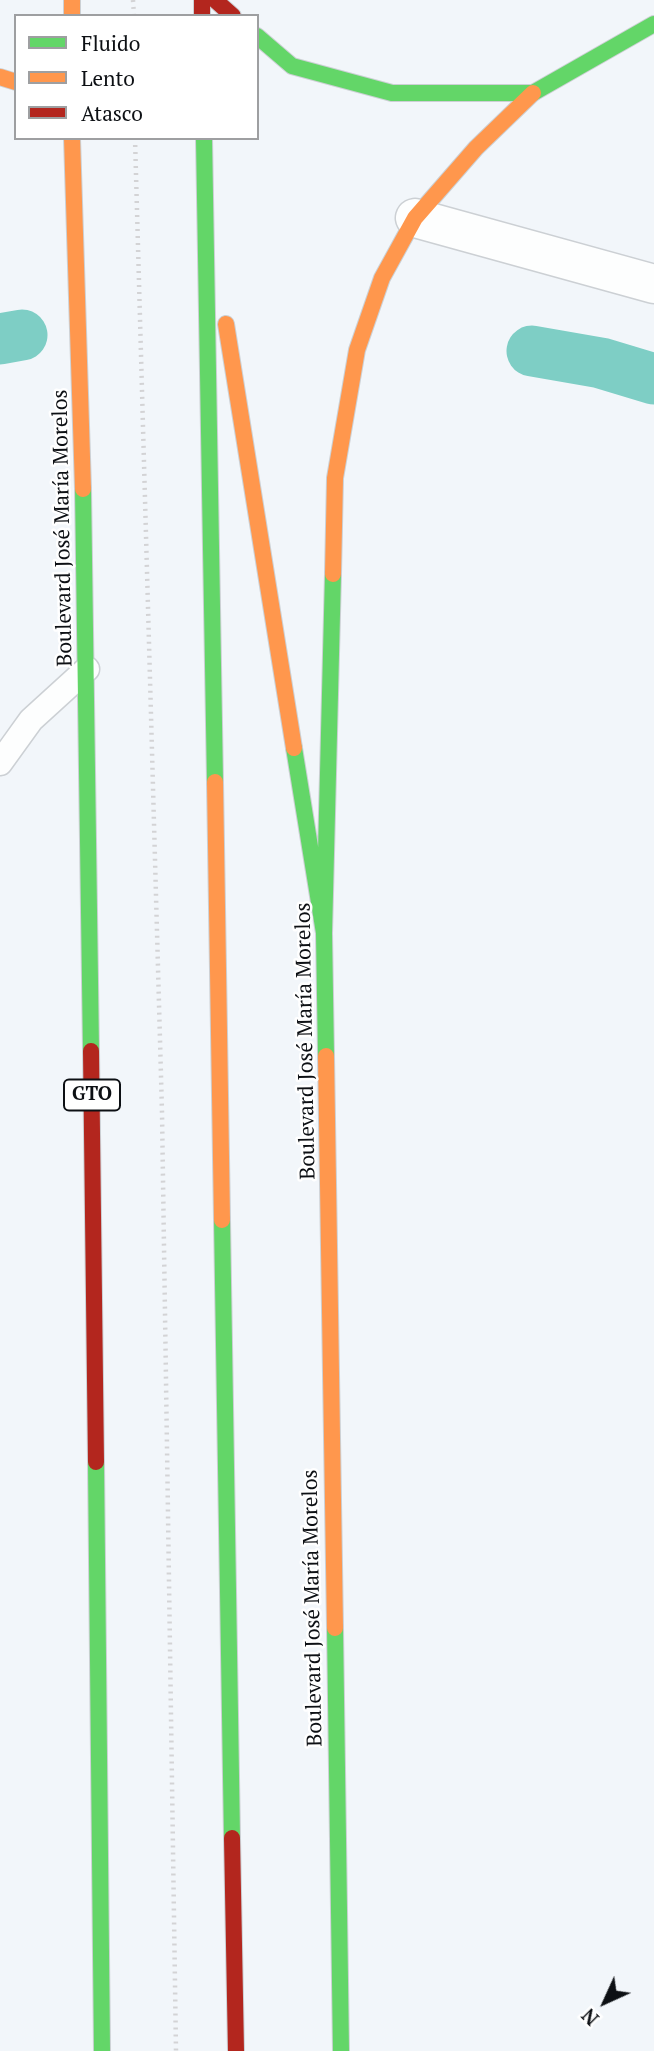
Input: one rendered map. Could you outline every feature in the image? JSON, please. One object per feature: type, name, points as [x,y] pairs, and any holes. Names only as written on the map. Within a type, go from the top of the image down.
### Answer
[{"type":"main road","points":[[215,0],[231,14]]},
{"type":"main road","name":"Boulevard José María Morelos","points":[[341,2051],[324,933],[335,478],[357,349],[382,278],[415,218],[476,148],[533,93],[654,24]]},
{"type":"main road","points":[[259,38],[292,66],[392,93],[533,93]]},
{"type":"main road","name":"Boulevard José María Morelos","points":[[72,140],[88,669],[102,2051]]},
{"type":"main road","points":[[204,140],[236,2051]]},
{"type":"main road","points":[[205,190],[324,933]]},
{"type":"street","points":[[415,218],[654,284]]},
{"type":"lane","points":[[0,763],[31,720],[88,669]]},
{"type":"path","points":[[135,140],[162,1125],[176,2051]]},
{"type":"waterway","points":[[0,339],[22,335]]},
{"type":"waterway","points":[[532,351],[601,363],[654,379]]},
{"type":"traffic: fast","points":[[259,38],[292,66],[392,93],[533,93],[654,24]]},
{"type":"traffic: fast","points":[[204,140],[215,782]]},
{"type":"traffic: fast","points":[[83,489],[91,1051]]},
{"type":"traffic: fast","points":[[326,1056],[324,933],[333,574]]},
{"type":"traffic: fast","points":[[294,748],[324,933]]},
{"type":"traffic: fast","points":[[222,1220],[232,1838]]},
{"type":"traffic: fast","points":[[96,1462],[102,2051]]},
{"type":"traffic: fast","points":[[335,1628],[341,2051]]},
{"type":"traffic: slow","points":[[72,0],[72,14]]},
{"type":"traffic: slow","points":[[0,77],[14,81]]},
{"type":"traffic: slow","points":[[333,574],[335,478],[357,350],[382,278],[415,218],[476,148],[533,93]]},
{"type":"traffic: slow","points":[[72,140],[83,489]]},
{"type":"traffic: slow","points":[[226,324],[294,748]]},
{"type":"traffic: slow","points":[[215,782],[222,1220]]},
{"type":"traffic: slow","points":[[326,1056],[335,1628]]},
{"type":"traffic: jam","points":[[202,0],[202,14]]},
{"type":"traffic: jam","points":[[215,0],[231,14]]},
{"type":"traffic: jam","points":[[91,1051],[96,1462]]},
{"type":"traffic: jam","points":[[232,1838],[236,2051]]}]
